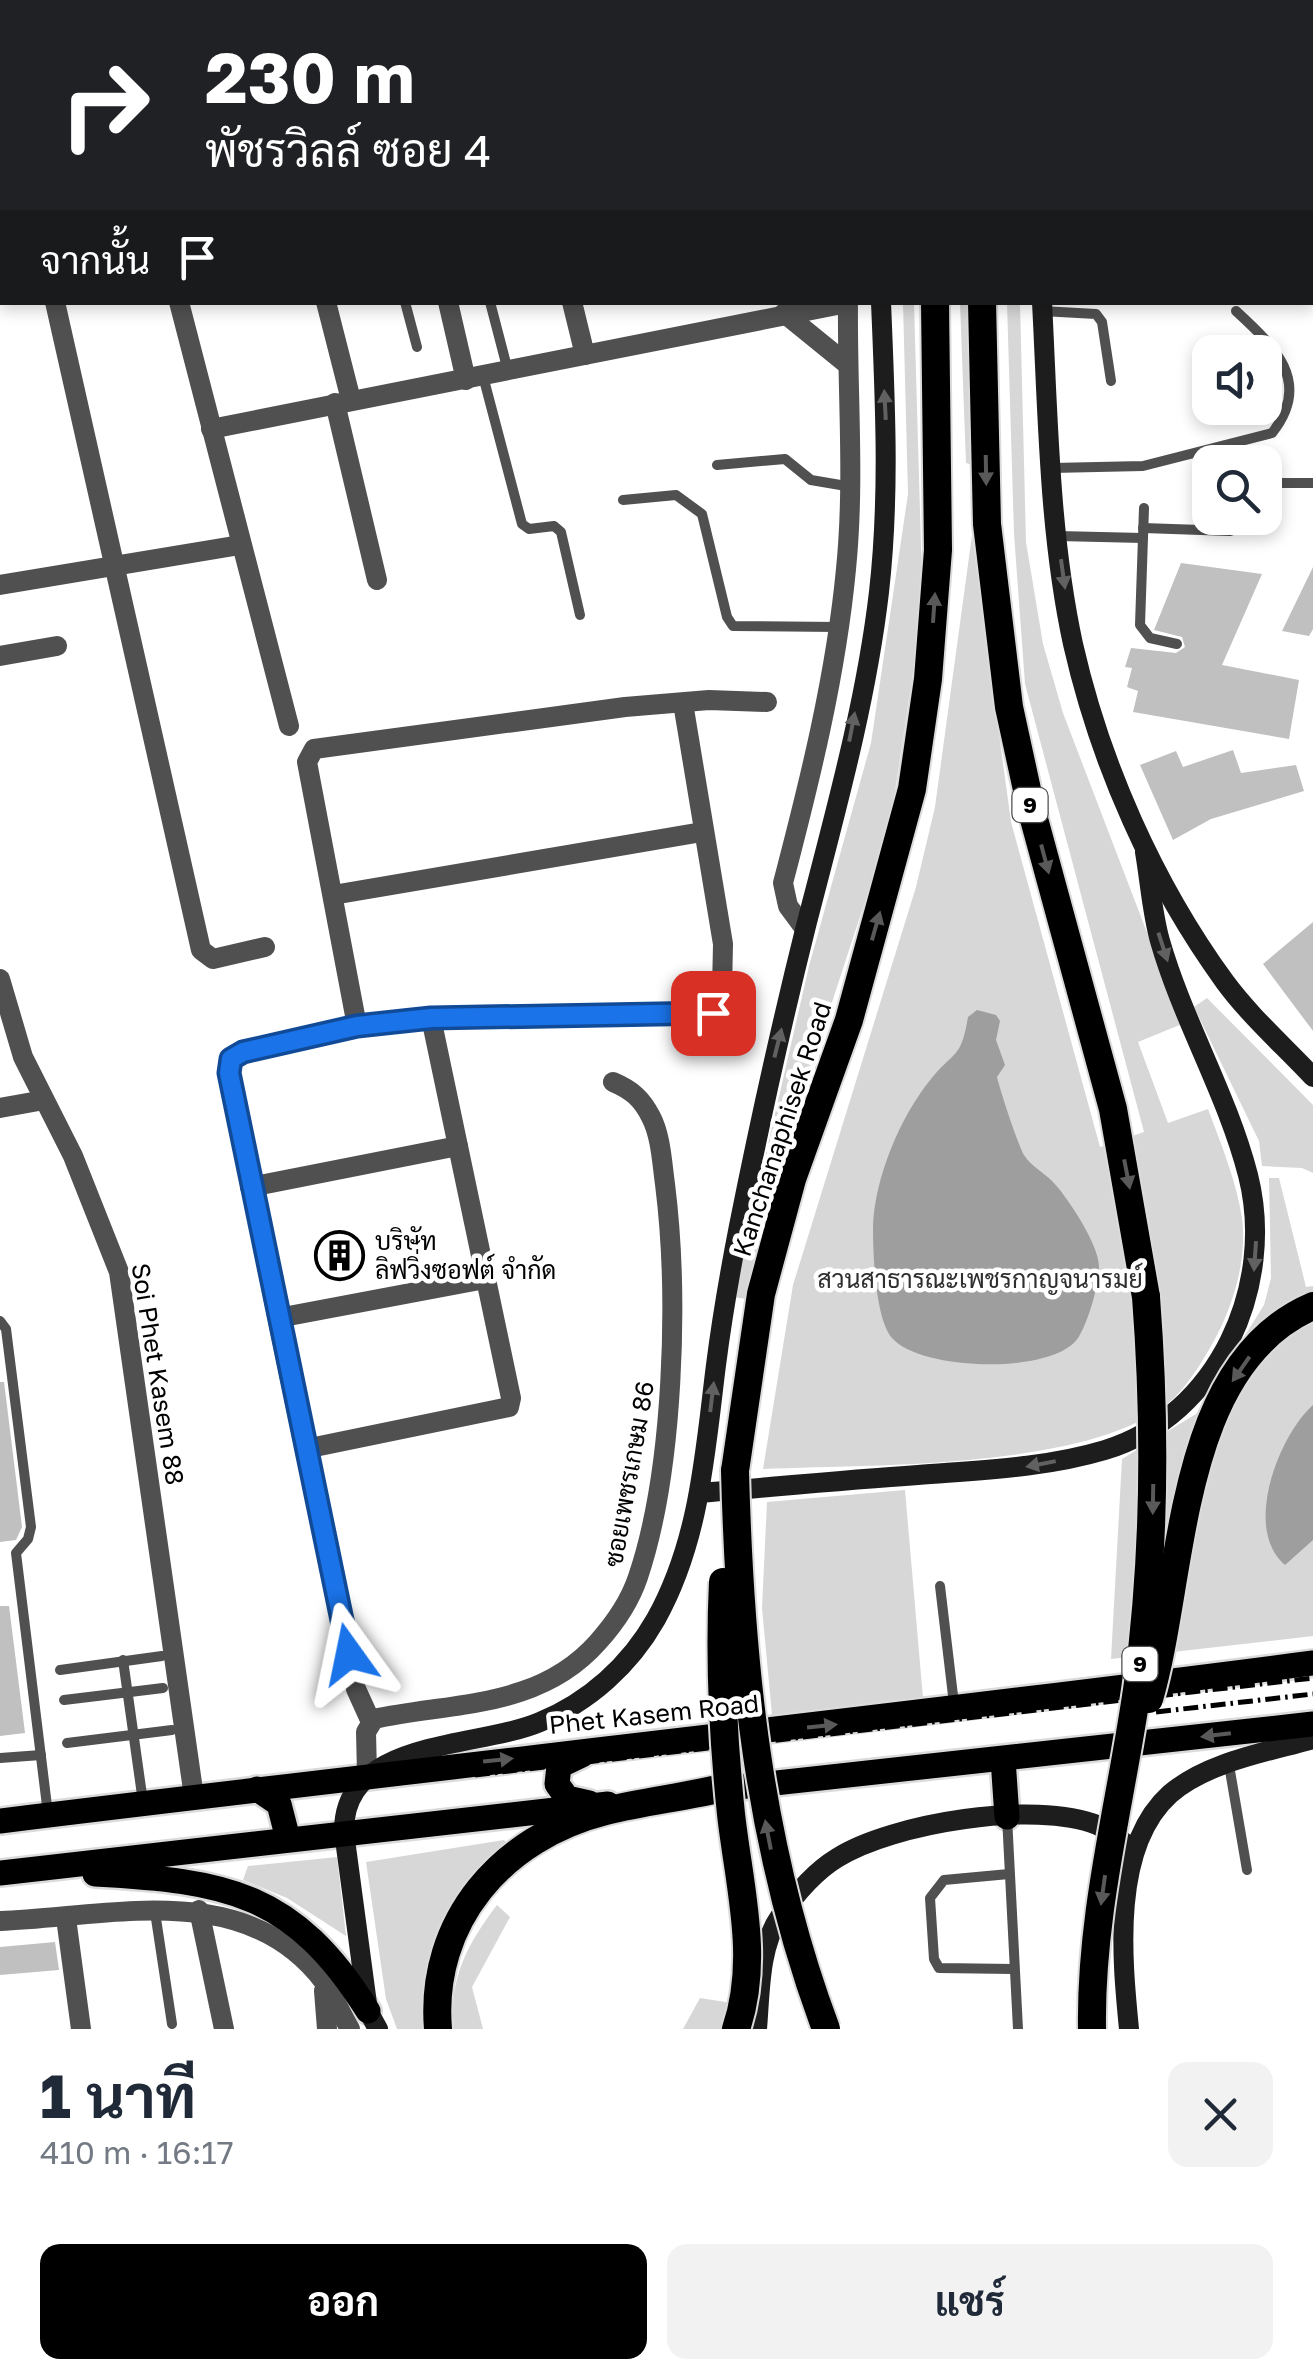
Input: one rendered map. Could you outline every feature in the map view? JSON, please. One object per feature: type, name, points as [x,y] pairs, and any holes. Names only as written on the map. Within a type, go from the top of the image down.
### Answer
[{"type":"highway","name":"Kanchanaphisek Road","points":[[826,2029],[789,1922],[757,1771],[741,1625],[735,1472],[761,1294],[792,1179],[849,1020],[912,790],[928,680],[938,550],[935,305]]},
{"type":"highway","name":"9","points":[[982,305],[987,524],[1009,707],[1031,808],[1113,1110],[1146,1297],[1153,1534],[1138,1682],[1094,1958],[1092,2029]]},
{"type":"highway","points":[[1114,1819],[1163,1652],[1189,1496],[1210,1423],[1236,1375],[1270,1334],[1313,1306]]},
{"type":"highway","points":[[735,1472],[720,1638],[728,1774],[748,1956],[744,2005],[736,2029]]},
{"type":"highway","points":[[438,2029],[435,1996],[452,1930],[468,1898],[504,1865],[551,1834],[604,1811],[713,1790]]},
{"type":"main road","points":[[365,2023],[344,1832],[347,1807],[367,1774],[412,1755],[539,1723],[599,1688],[640,1644],[681,1567],[699,1493],[728,1284],[805,929],[838,800],[878,598],[888,463],[880,305]]},
{"type":"main road","points":[[1042,307],[1058,536],[1073,641],[1090,710],[1145,852],[1227,984],[1313,1077]]},
{"type":"main road","points":[[699,1493],[1029,1466],[1108,1449],[1146,1430],[1190,1397],[1210,1374],[1240,1322],[1255,1268],[1257,1225],[1233,1129],[1160,940],[1145,852]]},
{"type":"main road","name":"Phet Kasem Road","points":[[0,1821],[1313,1663]]},
{"type":"main road","points":[[2,1873],[1313,1724]]},
{"type":"main road","points":[[1128,2029],[1126,1948],[1134,1852],[1151,1816],[1172,1793],[1229,1765],[1313,1739]]},
{"type":"main road","points":[[591,1752],[565,1760],[559,1766],[557,1784],[567,1798],[599,1805]]},
{"type":"main road","points":[[1003,1759],[1006,1817]]},
{"type":"main road","points":[[257,1789],[280,1804],[288,1839]]},
{"type":"main road","points":[[757,2029],[765,1956],[776,1921],[804,1886],[835,1858],[874,1839],[924,1826],[1006,1817],[1065,1817],[1097,1825],[1134,1852]]},
{"type":"main road","points":[[2,1873],[183,1880],[256,1900],[294,1922],[322,1949],[365,2023]]},
{"type":"street","points":[[56,305],[201,950],[213,960],[264,948]]},
{"type":"street","points":[[181,305],[289,726]]},
{"type":"street","points":[[327,305],[376,580]]},
{"type":"street","points":[[449,305],[475,378]]},
{"type":"street","points":[[573,305],[585,355]]},
{"type":"street","points":[[805,929],[788,906],[783,883],[806,795],[839,627],[852,486],[848,305]]},
{"type":"street","points":[[211,428],[475,378],[808,306]]},
{"type":"street","points":[[784,313],[848,365]]},
{"type":"street","points":[[0,585],[240,545]]},
{"type":"street","points":[[0,656],[58,646]]},
{"type":"street","points":[[367,1774],[366,1732],[372,1722],[356,1689],[250,1186],[229,1073],[231,1059],[243,1052],[357,1026],[431,1018],[713,1013],[722,990],[723,944],[684,702]]},
{"type":"street","points":[[357,1026],[307,762],[314,749],[684,702],[767,702]]},
{"type":"street","points":[[806,795],[838,800]]},
{"type":"street","points":[[333,896],[702,832]]},
{"type":"street","name":"Soi Phet Kasem 88","points":[[0,979],[19,1046],[74,1156],[119,1272],[194,1797]]},
{"type":"street","points":[[305,1449],[509,1407],[511,1398],[431,1018]]},
{"type":"street","name":"ซอยเพชรเกษม 86","points":[[372,1722],[496,1700],[537,1687],[572,1668],[598,1642],[620,1614],[637,1579],[655,1498],[671,1373],[672,1252],[653,1120],[633,1091],[614,1082]]},
{"type":"street","points":[[0,1108],[44,1100]]},
{"type":"street","points":[[250,1186],[458,1146]]},
{"type":"street","points":[[278,1318],[485,1279]]},
{"type":"street","points":[[0,1921],[154,1910],[199,1910],[234,1918],[264,1934],[323,1980],[365,2023]]},
{"type":"street","points":[[199,1910],[224,2029]]},
{"type":"street","points":[[66,1918],[81,2029]]},
{"type":"street","points":[[323,1980],[327,2029]]},
{"type":"lane","points":[[406,305],[417,347]]},
{"type":"lane","points":[[491,305],[508,371]]},
{"type":"lane","points":[[1042,307],[1096,314],[1102,322],[1111,380]]},
{"type":"lane","points":[[1052,468],[1143,466],[1272,433],[1290,404],[1288,381],[1278,351],[1236,311]]},
{"type":"lane","points":[[475,378],[522,524],[529,528],[554,526],[562,532],[580,615]]},
{"type":"lane","points":[[717,464],[785,460],[811,480],[852,486]]},
{"type":"lane","points":[[1282,484],[1313,483]]},
{"type":"lane","points":[[623,500],[676,495],[689,500],[702,514],[727,617],[734,626],[743,630],[839,627]]},
{"type":"lane","points":[[1144,508],[1140,625],[1150,638],[1177,644]]},
{"type":"lane","points":[[1058,536],[1192,532]]},
{"type":"lane","points":[[0,1321],[6,1329],[30,1527],[28,1539],[16,1553],[48,1815]]},
{"type":"lane","points":[[940,1586],[954,1709]]},
{"type":"lane","points":[[60,1670],[162,1656]]},
{"type":"lane","points":[[123,1660],[144,1803]]},
{"type":"lane","points":[[64,1700],[163,1688]]},
{"type":"lane","points":[[67,1743],[172,1730]]},
{"type":"lane","points":[[0,1758],[41,1754]]},
{"type":"lane","points":[[1229,1765],[1247,1870]]},
{"type":"lane","points":[[1006,1817],[1018,2029]]},
{"type":"lane","points":[[1009,1874],[944,1880],[930,1898],[934,1959],[939,1968],[1013,1969]]},
{"type":"lane","points":[[154,1910],[172,2024]]},
{"type":"green space","points":[[903,305],[914,305],[922,581],[918,639],[890,825],[782,1155],[746,1299],[733,1297],[809,966],[871,743],[908,494]]},
{"type":"green space","points":[[960,305],[967,305],[973,465],[966,463]]},
{"type":"green space","name":"สวนสาธารณะเพชรกาญจนารมย์","points":[[1007,305],[1020,305],[1026,542],[1043,644],[1063,713],[1182,1024],[1138,1042],[1168,1123],[1208,1109],[1232,1176],[1242,1218],[1243,1248],[1234,1293],[1208,1351],[1175,1397],[1140,1421],[1093,1439],[979,1459],[763,1469],[793,1285],[916,887],[935,807],[972,535],[1011,822],[1100,1147],[1144,1132],[1025,684],[1014,534]]},
{"type":"green space","points":[[1207,998],[1313,1105],[1313,1173],[1302,1168],[1262,1166],[1259,1141],[1194,1007]]},
{"type":"green space","points":[[1269,1178],[1279,1178],[1306,1287],[1313,1286],[1313,1636],[1111,1659],[1122,1459],[1196,1414],[1264,1305],[1271,1278]]},
{"type":"green space","points":[[905,1490],[923,1698],[772,1715],[762,1608],[767,1502]]},
{"type":"green space","points":[[504,1840],[511,1846],[469,1893],[429,2029],[397,2029],[386,1999],[366,1862]]},
{"type":"green space","points":[[337,1857],[346,1936],[287,1898],[243,1880],[248,1866]]},
{"type":"green space","points":[[497,1905],[510,1917],[472,1987],[483,2029],[454,2029],[454,1994],[462,1962]]},
{"type":"green space","points":[[700,1998],[751,2006],[751,2029],[683,2029]]},
{"type":"shaded area","points":[[977,1010],[996,1015],[1000,1021],[996,1040],[1005,1065],[997,1077],[1021,1149],[1073,1209],[1094,1246],[1099,1266],[1092,1304],[1078,1338],[1064,1350],[1016,1363],[957,1362],[907,1349],[886,1329],[876,1285],[875,1207],[891,1148],[920,1094],[960,1047],[968,1017]]},
{"type":"shaded area","points":[[1313,1405],[1313,1540],[1285,1565],[1272,1549],[1266,1529],[1270,1483],[1288,1438]]},
{"type":"building","points":[[1181,563],[1262,574],[1222,665],[1299,680],[1289,739],[1133,712],[1138,691],[1127,687],[1132,668],[1125,667],[1131,648],[1176,653],[1185,647],[1182,637],[1154,630]]},
{"type":"building","points":[[1313,567],[1313,629],[1309,636],[1282,631]]},
{"type":"building","points":[[1233,750],[1241,773],[1296,765],[1304,791],[1211,819],[1173,840],[1140,765],[1176,751],[1183,767]]},
{"type":"building","points":[[1313,922],[1313,1031],[1263,964]]},
{"type":"building","name":"บริษัท ลิฟวิ่งซอฟต์ จำกัด","points":[[344,1234],[352,1272],[336,1278],[328,1237]]},
{"type":"building","points":[[0,1382],[4,1382],[22,1527],[16,1540],[0,1542]]},
{"type":"building","points":[[0,1606],[9,1606],[25,1733],[0,1736]]},
{"type":"building","points":[[55,1942],[59,1970],[0,1975],[0,1947]]},
{"type":"railway","points":[[475,1775],[1313,1678]]},
{"type":"railway","points":[[1156,1712],[1313,1694]]},
{"type":"place","name":"บริษัท ลิฟวิ่งซอฟต์ จำกัด","points":[[340,1255]]},
{"type":"route","points":[[349,1654],[250,1186],[229,1073],[231,1059],[243,1052],[357,1026],[431,1018],[713,1013]]}]
